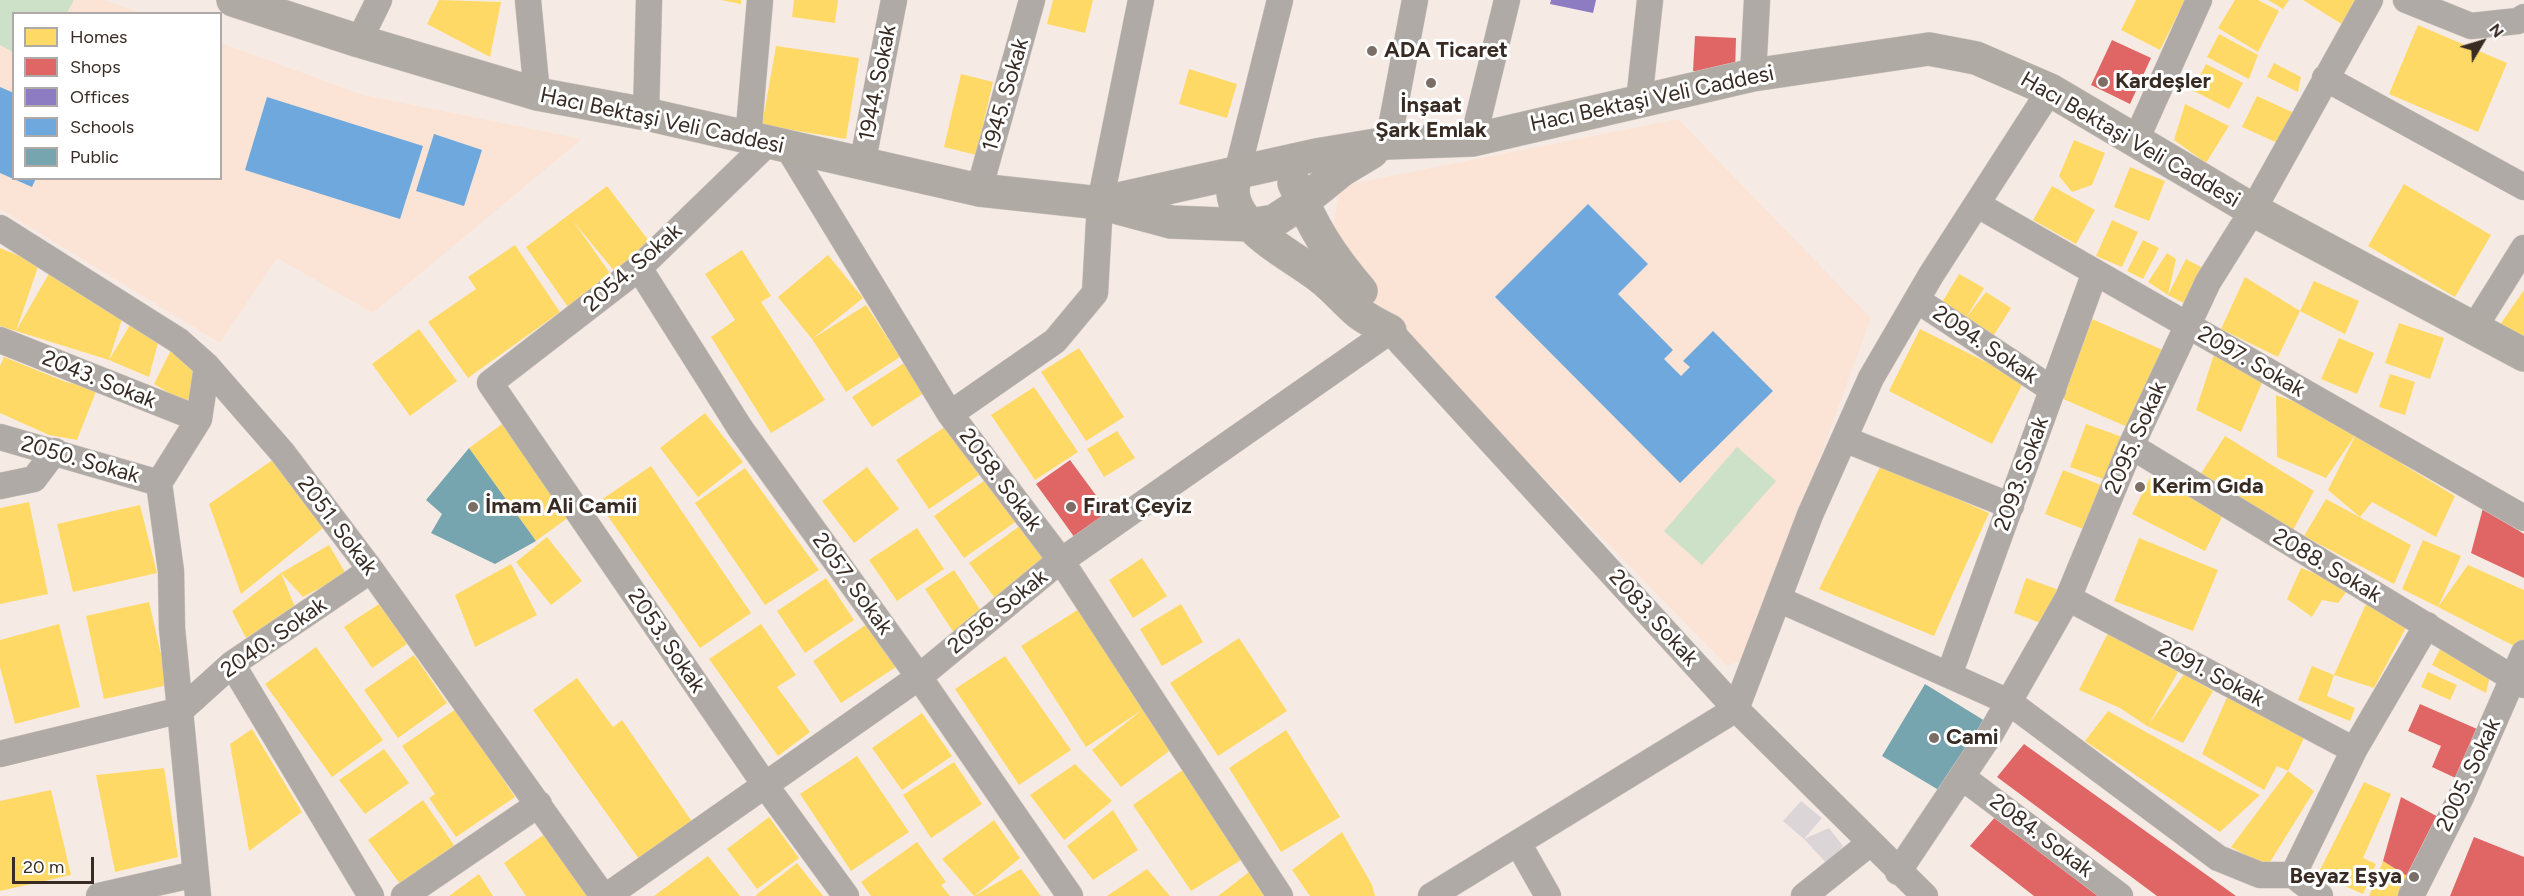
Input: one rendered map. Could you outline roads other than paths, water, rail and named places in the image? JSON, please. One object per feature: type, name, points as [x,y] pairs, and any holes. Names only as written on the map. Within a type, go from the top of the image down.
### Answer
[{"type":"street","name":"Hacı Bektaşi Veli Caddesi","points":[[233,0],[270,6],[359,41],[537,94],[646,114],[768,144],[979,190],[1100,204],[1171,222],[1250,225],[1274,221],[1342,170],[1388,143]]},
{"type":"street","points":[[359,41],[379,0]]},
{"type":"street","points":[[528,0],[537,94]]},
{"type":"street","points":[[646,114],[649,0]]},
{"type":"street","points":[[760,0],[768,144]]},
{"type":"street","name":"1944. Sokak","points":[[862,165],[894,0]]},
{"type":"street","name":"1945. Sokak","points":[[979,190],[1032,0]]},
{"type":"street","points":[[950,414],[1055,341],[1095,292],[1100,204],[1141,0]]},
{"type":"street","points":[[1280,0],[1233,181],[1235,199],[1242,216],[1262,236],[1324,280],[1360,314],[1390,332]]},
{"type":"street","points":[[1388,143],[1415,0]]},
{"type":"street","points":[[1473,140],[1507,0]]},
{"type":"street","points":[[1639,101],[1650,0]]},
{"type":"street","points":[[1753,75],[1757,0]]},
{"type":"street","points":[[2136,140],[2199,0]]},
{"type":"street","name":"2095. Sokak","points":[[1898,872],[2009,702],[2068,598],[2131,446],[2208,282],[2253,210],[2370,0]]},
{"type":"street","points":[[2406,0],[2471,26],[2522,21]]},
{"type":"street","name":"Hacı Bektaşi Veli Caddesi","points":[[1100,204],[1275,164],[1388,143],[1473,140],[1753,75],[1929,49],[1976,58],[2050,90],[2253,210],[2524,355]]},
{"type":"street","points":[[2325,78],[2524,187]]},
{"type":"street","points":[[1431,896],[1736,709],[1810,515],[1871,378],[1917,300],[2050,90]]},
{"type":"street","name":"2054. Sokak","points":[[490,383],[639,268],[768,144]]},
{"type":"street","name":"2058. Sokak","points":[[768,144],[950,414],[1062,562],[1280,896]]},
{"type":"street","points":[[1275,164],[1283,167],[1293,181],[1333,259],[1368,300],[1390,332]]},
{"type":"street","name":"2097. Sokak","points":[[1978,205],[2524,519]]},
{"type":"street","name":"2051. Sokak","points":[[0,228],[178,340],[207,366],[282,452],[371,570],[603,896]]},
{"type":"street","points":[[2474,328],[2524,248]]},
{"type":"street","name":"2057. Sokak","points":[[639,268],[740,428],[919,677],[1071,896]]},
{"type":"street","name":"2093. Sokak","points":[[1949,675],[2095,272]]},
{"type":"street","name":"2094. Sokak","points":[[1917,300],[2053,390]]},
{"type":"street","name":"2056. Sokak","points":[[608,896],[919,677],[1052,568],[1390,332]]},
{"type":"street","name":"2083. Sokak","points":[[1390,332],[1736,709],[1898,872],[1925,896]]},
{"type":"street","name":"2043. Sokak","points":[[0,340],[198,419]]},
{"type":"street","points":[[99,896],[197,885],[172,628],[171,571],[159,483],[198,419],[207,366]]},
{"type":"street","name":"2053. Sokak","points":[[490,383],[765,785],[846,896]]},
{"type":"street","name":"2050. Sokak","points":[[0,437],[55,451],[159,483]]},
{"type":"street","points":[[1844,438],[2011,506]]},
{"type":"street","name":"2088. Sokak","points":[[2131,446],[2519,681]]},
{"type":"street","points":[[0,486],[34,479],[55,451]]},
{"type":"street","name":"2040. Sokak","points":[[181,710],[232,664],[371,570]]},
{"type":"street","points":[[1778,598],[2009,702],[2218,858],[2260,875],[2292,875],[2320,896]]},
{"type":"street","name":"2091. Sokak","points":[[2068,598],[2354,750]]},
{"type":"street","points":[[2292,875],[2354,750],[2427,625]]},
{"type":"street","name":"2005. Sokak","points":[[2412,896],[2519,681],[2524,653]]},
{"type":"street","points":[[232,664],[371,896]]},
{"type":"street","points":[[0,754],[181,710]]},
{"type":"street","name":"2084. Sokak","points":[[1962,777],[2120,896]]},
{"type":"street","points":[[404,896],[538,804]]},
{"type":"street","points":[[1518,843],[1548,896]]},
{"type":"street","points":[[1804,896],[1870,843]]},
{"type":"place","name":"ADA Ticaret","points":[[1372,51]]},
{"type":"place","name":"Kardeşler","points":[[2103,82]]},
{"type":"place","name":"İnşaat Şark Emlak","points":[[1431,83]]},
{"type":"place","name":"Kerim Gıda","points":[[2140,487]]},
{"type":"place","name":"İmam Ali Camii","points":[[473,507]]},
{"type":"place","name":"Fırat Çeyiz","points":[[1071,507]]},
{"type":"place","name":"Cami","points":[[1934,738]]},
{"type":"place","name":"Beyaz Eşya","points":[[2414,877]]}]
